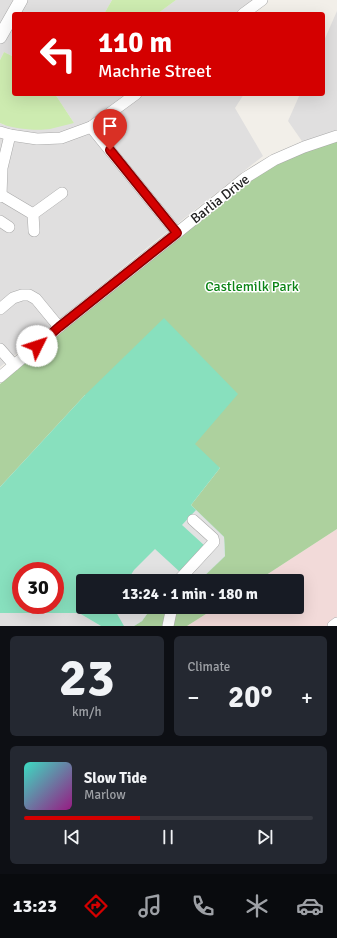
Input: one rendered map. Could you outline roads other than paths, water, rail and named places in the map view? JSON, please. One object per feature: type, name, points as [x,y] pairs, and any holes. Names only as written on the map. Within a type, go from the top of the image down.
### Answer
[{"type":"street","points":[[14,12],[21,0]]},
{"type":"street","points":[[246,12],[262,0]]},
{"type":"street","points":[[0,37],[12,16]]},
{"type":"street","points":[[33,214],[0,196],[5,134],[37,140],[61,138],[91,127],[133,96]]},
{"type":"street","points":[[91,127],[177,233]]},
{"type":"street","name":"Barlia Drive","points":[[0,377],[59,327],[245,178],[274,160],[304,147],[337,136]]},
{"type":"street","points":[[33,214],[62,193]]},
{"type":"street","points":[[33,214],[34,231]]},
{"type":"street","points":[[0,309],[13,298],[22,295],[29,295],[36,299],[59,327]]},
{"type":"street","points":[[0,349],[14,365]]},
{"type":"street","points":[[184,574],[214,542],[213,538],[193,520]]},
{"type":"street","points":[[168,626],[171,614]]},
{"type":"street","points":[[333,626],[337,623]]},
{"type":"park label","name":"Castlemilk Park","points":[[252,286]]}]
